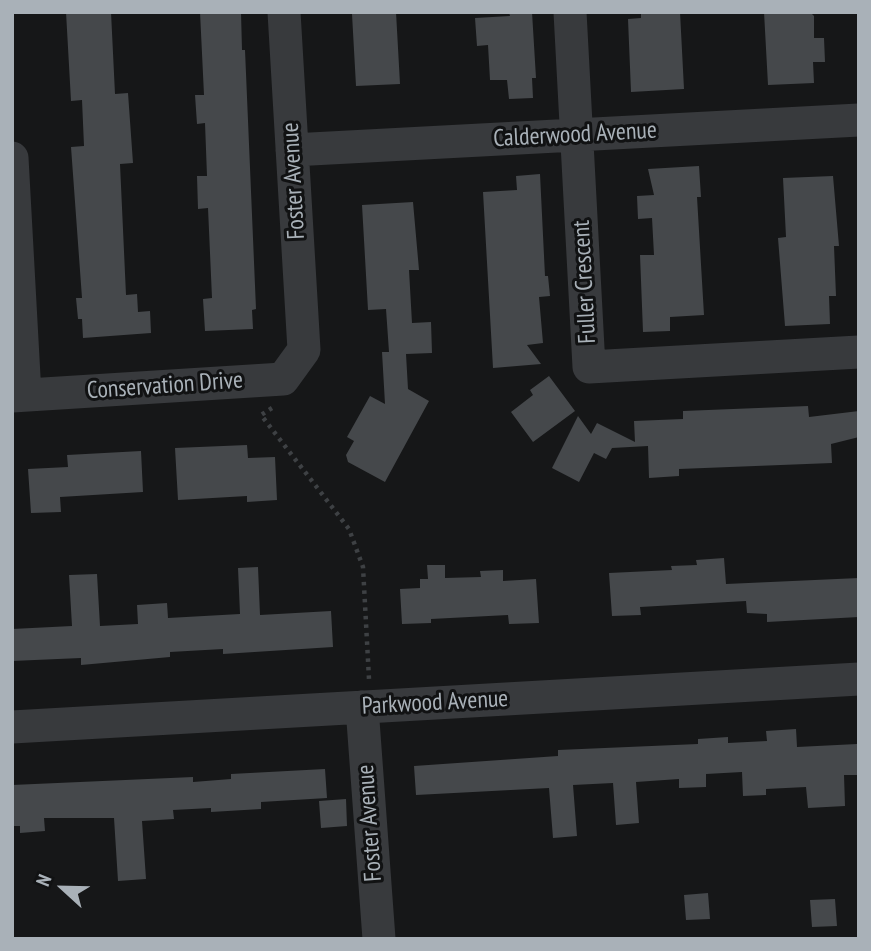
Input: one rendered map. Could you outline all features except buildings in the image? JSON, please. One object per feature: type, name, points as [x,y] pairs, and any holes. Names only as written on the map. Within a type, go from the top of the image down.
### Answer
[{"type":"street","name":"Foster Avenue","points":[[284,12],[304,351]]},
{"type":"street","name":"Fuller Crescent","points":[[570,12],[589,367],[859,352]]},
{"type":"street","name":"Calderwood Avenue","points":[[292,150],[859,120]]},
{"type":"street","points":[[12,158],[18,396]]},
{"type":"street","name":"Conservation Drive","points":[[18,396],[283,379],[304,351]]},
{"type":"street","name":"Parkwood Avenue","points":[[12,727],[365,694],[859,679]]},
{"type":"street","name":"Foster Avenue","points":[[365,694],[379,939]]},
{"type":"path","points":[[261,415],[349,529],[363,567],[365,694]]}]
